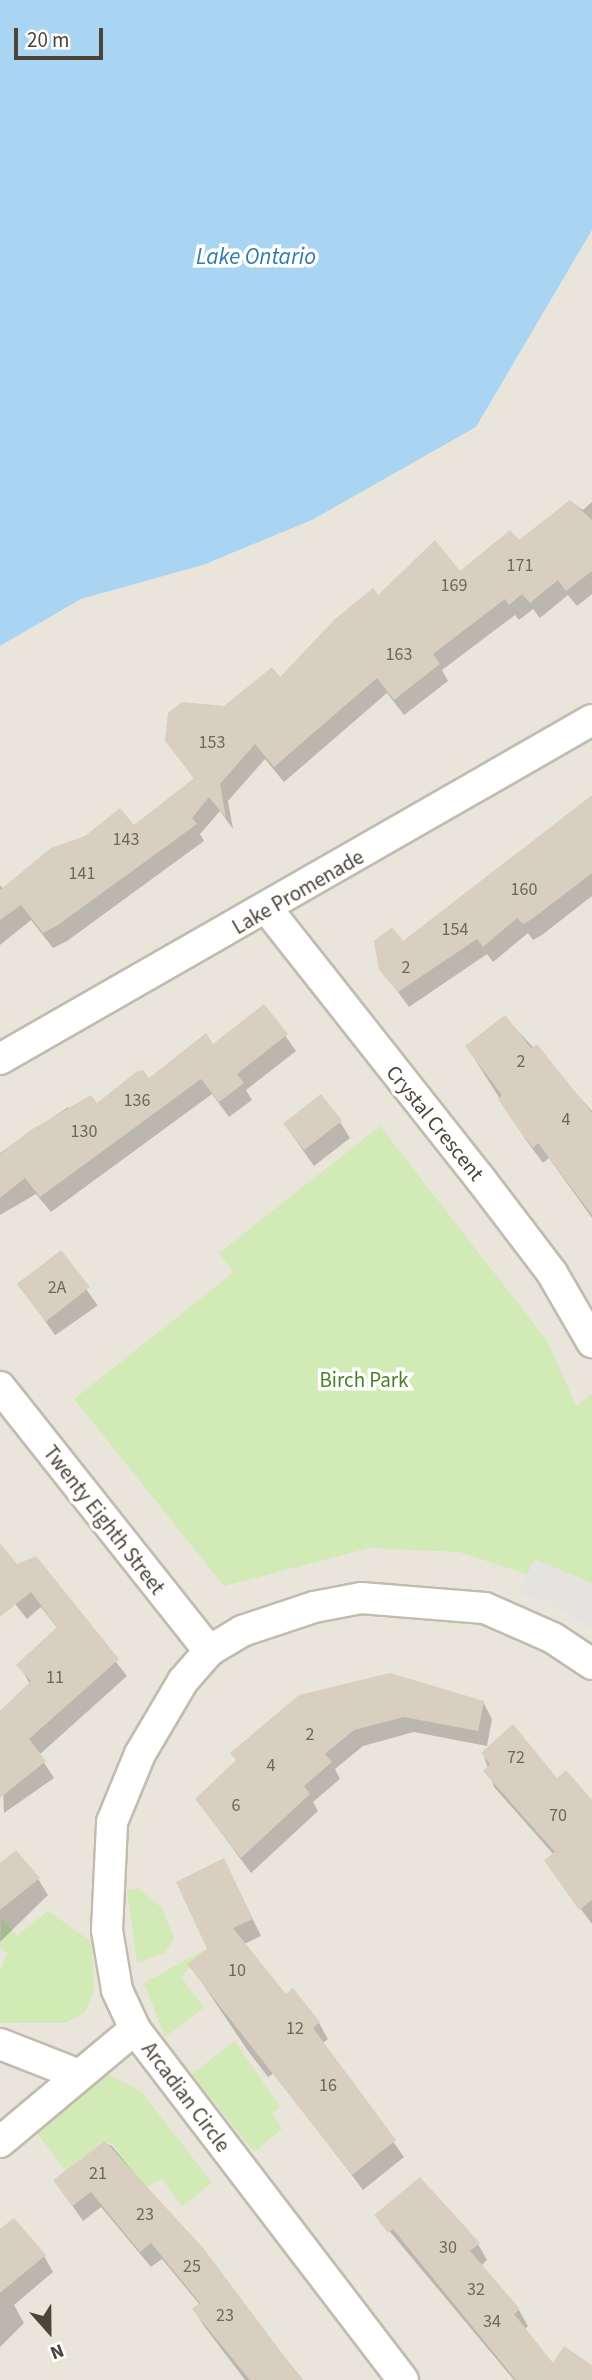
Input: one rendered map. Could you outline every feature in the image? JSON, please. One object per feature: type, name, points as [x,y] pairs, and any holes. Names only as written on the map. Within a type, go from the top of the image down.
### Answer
[{"type":"street","name":"Lake Promenade","points":[[0,1059],[268,910],[592,720]]},
{"type":"street","name":"Crystal Crescent","points":[[268,910],[552,1273],[592,1342]]},
{"type":"street","name":"Twenty Eighth Street","points":[[0,1387],[209,1651]]},
{"type":"street","name":"Arcadian Circle","points":[[403,2380],[135,2029],[117,1990],[107,1930],[112,1822],[141,1754],[183,1681],[209,1651],[242,1631],[314,1607],[361,1598],[422,1600],[502,1612],[592,1664]]},
{"type":"street","points":[[0,2142],[135,2029]]},
{"type":"street","points":[[0,2044],[79,2075]]},
{"type":"shaded area","points":[[592,230],[592,2380],[0,2380],[0,646],[81,599],[203,565],[312,520],[476,427]]},
{"type":"shaded area","points":[[534,1559],[592,1583],[592,1629],[545,1599],[518,1595]]},
{"type":"green space","name":"Birch Park","points":[[380,1126],[548,1342],[576,1406],[592,1394],[592,1608],[551,1582],[459,1552],[369,1548],[224,1586],[74,1399],[234,1272],[219,1253]]},
{"type":"green space","points":[[138,1888],[162,1908],[174,1938],[165,1953],[137,1963],[127,1890]]},
{"type":"green space","points":[[48,1911],[92,1942],[94,1991],[85,2012],[65,2023],[0,2023],[0,1971],[7,1953],[0,1947],[2,1918],[17,1936]]},
{"type":"green space","points":[[206,1949],[181,1977],[204,2008],[165,2037],[144,1983]]},
{"type":"green space","points":[[235,2041],[280,2107],[272,2114],[282,2129],[254,2152],[192,2074]]},
{"type":"green space","points":[[107,2074],[141,2091],[212,2183],[182,2206],[162,2179],[137,2191],[114,2145],[105,2141],[66,2171],[37,2133]]},
{"type":"water","name":"Lake Ontario","points":[[0,0],[592,0],[592,230],[476,427],[312,520],[203,565],[81,599],[0,646]]},
{"type":"building","points":[[570,500],[592,520],[592,571],[566,591],[558,580],[530,603],[522,594],[509,605],[505,599],[433,654],[440,664],[394,700],[377,678],[274,767],[255,744],[220,784],[226,818],[209,797],[192,818],[197,824],[58,925],[43,933],[21,905],[0,920],[0,890],[51,848],[85,836],[120,808],[134,825],[194,778],[165,741],[168,713],[182,702],[224,706],[272,667],[280,677],[335,619],[373,588],[378,595],[435,540],[460,571],[510,530],[519,540]]},
{"type":"building","points":[[592,795],[592,873],[532,919],[523,924],[517,918],[483,947],[477,939],[398,992],[379,970],[374,941],[392,927],[403,941]]},
{"type":"building","points":[[264,1004],[288,1034],[237,1074],[244,1083],[219,1102],[201,1079],[40,1197],[25,1178],[0,1198],[0,1154],[29,1131],[91,1095],[97,1103],[136,1072],[143,1070],[149,1078],[206,1033],[213,1044]]},
{"type":"building","points":[[505,1015],[531,1048],[537,1044],[592,1113],[592,1215],[538,1143],[533,1148],[514,1123],[498,1099],[502,1095],[465,1046]]},
{"type":"building","points":[[321,1094],[342,1121],[304,1150],[283,1124]]},
{"type":"building","points":[[61,1250],[90,1287],[46,1322],[17,1284]]},
{"type":"building","points":[[0,1543],[17,1564],[36,1556],[119,1659],[29,1739],[46,1761],[0,1798],[0,1711],[31,1681],[16,1665],[57,1627],[31,1592],[0,1617]]},
{"type":"building","points":[[390,1673],[484,1701],[478,1731],[404,1717],[354,1730],[325,1754],[332,1762],[304,1786],[310,1794],[241,1858],[195,1799],[236,1760],[230,1753],[299,1695]]},
{"type":"building","points":[[513,1724],[557,1778],[566,1770],[592,1800],[592,1900],[579,1910],[544,1860],[555,1852],[483,1771],[490,1764],[481,1753]]},
{"type":"building","points":[[16,1850],[40,1878],[0,1910],[0,1863]]},
{"type":"building","points":[[224,1858],[253,1919],[233,1928],[286,1994],[293,1988],[320,2022],[313,2028],[396,2140],[352,2175],[187,1964],[207,1949],[176,1882]]},
{"type":"building","points":[[105,2141],[204,2249],[302,2380],[250,2380],[192,2309],[200,2303],[151,2243],[140,2252],[91,2192],[72,2206],[53,2180]]},
{"type":"building","points":[[420,2177],[480,2243],[470,2251],[520,2309],[514,2314],[553,2363],[564,2346],[592,2365],[592,2380],[516,2380],[393,2229],[388,2233],[374,2215]]},
{"type":"building","points":[[14,2218],[46,2255],[0,2293],[0,2229]]}]
